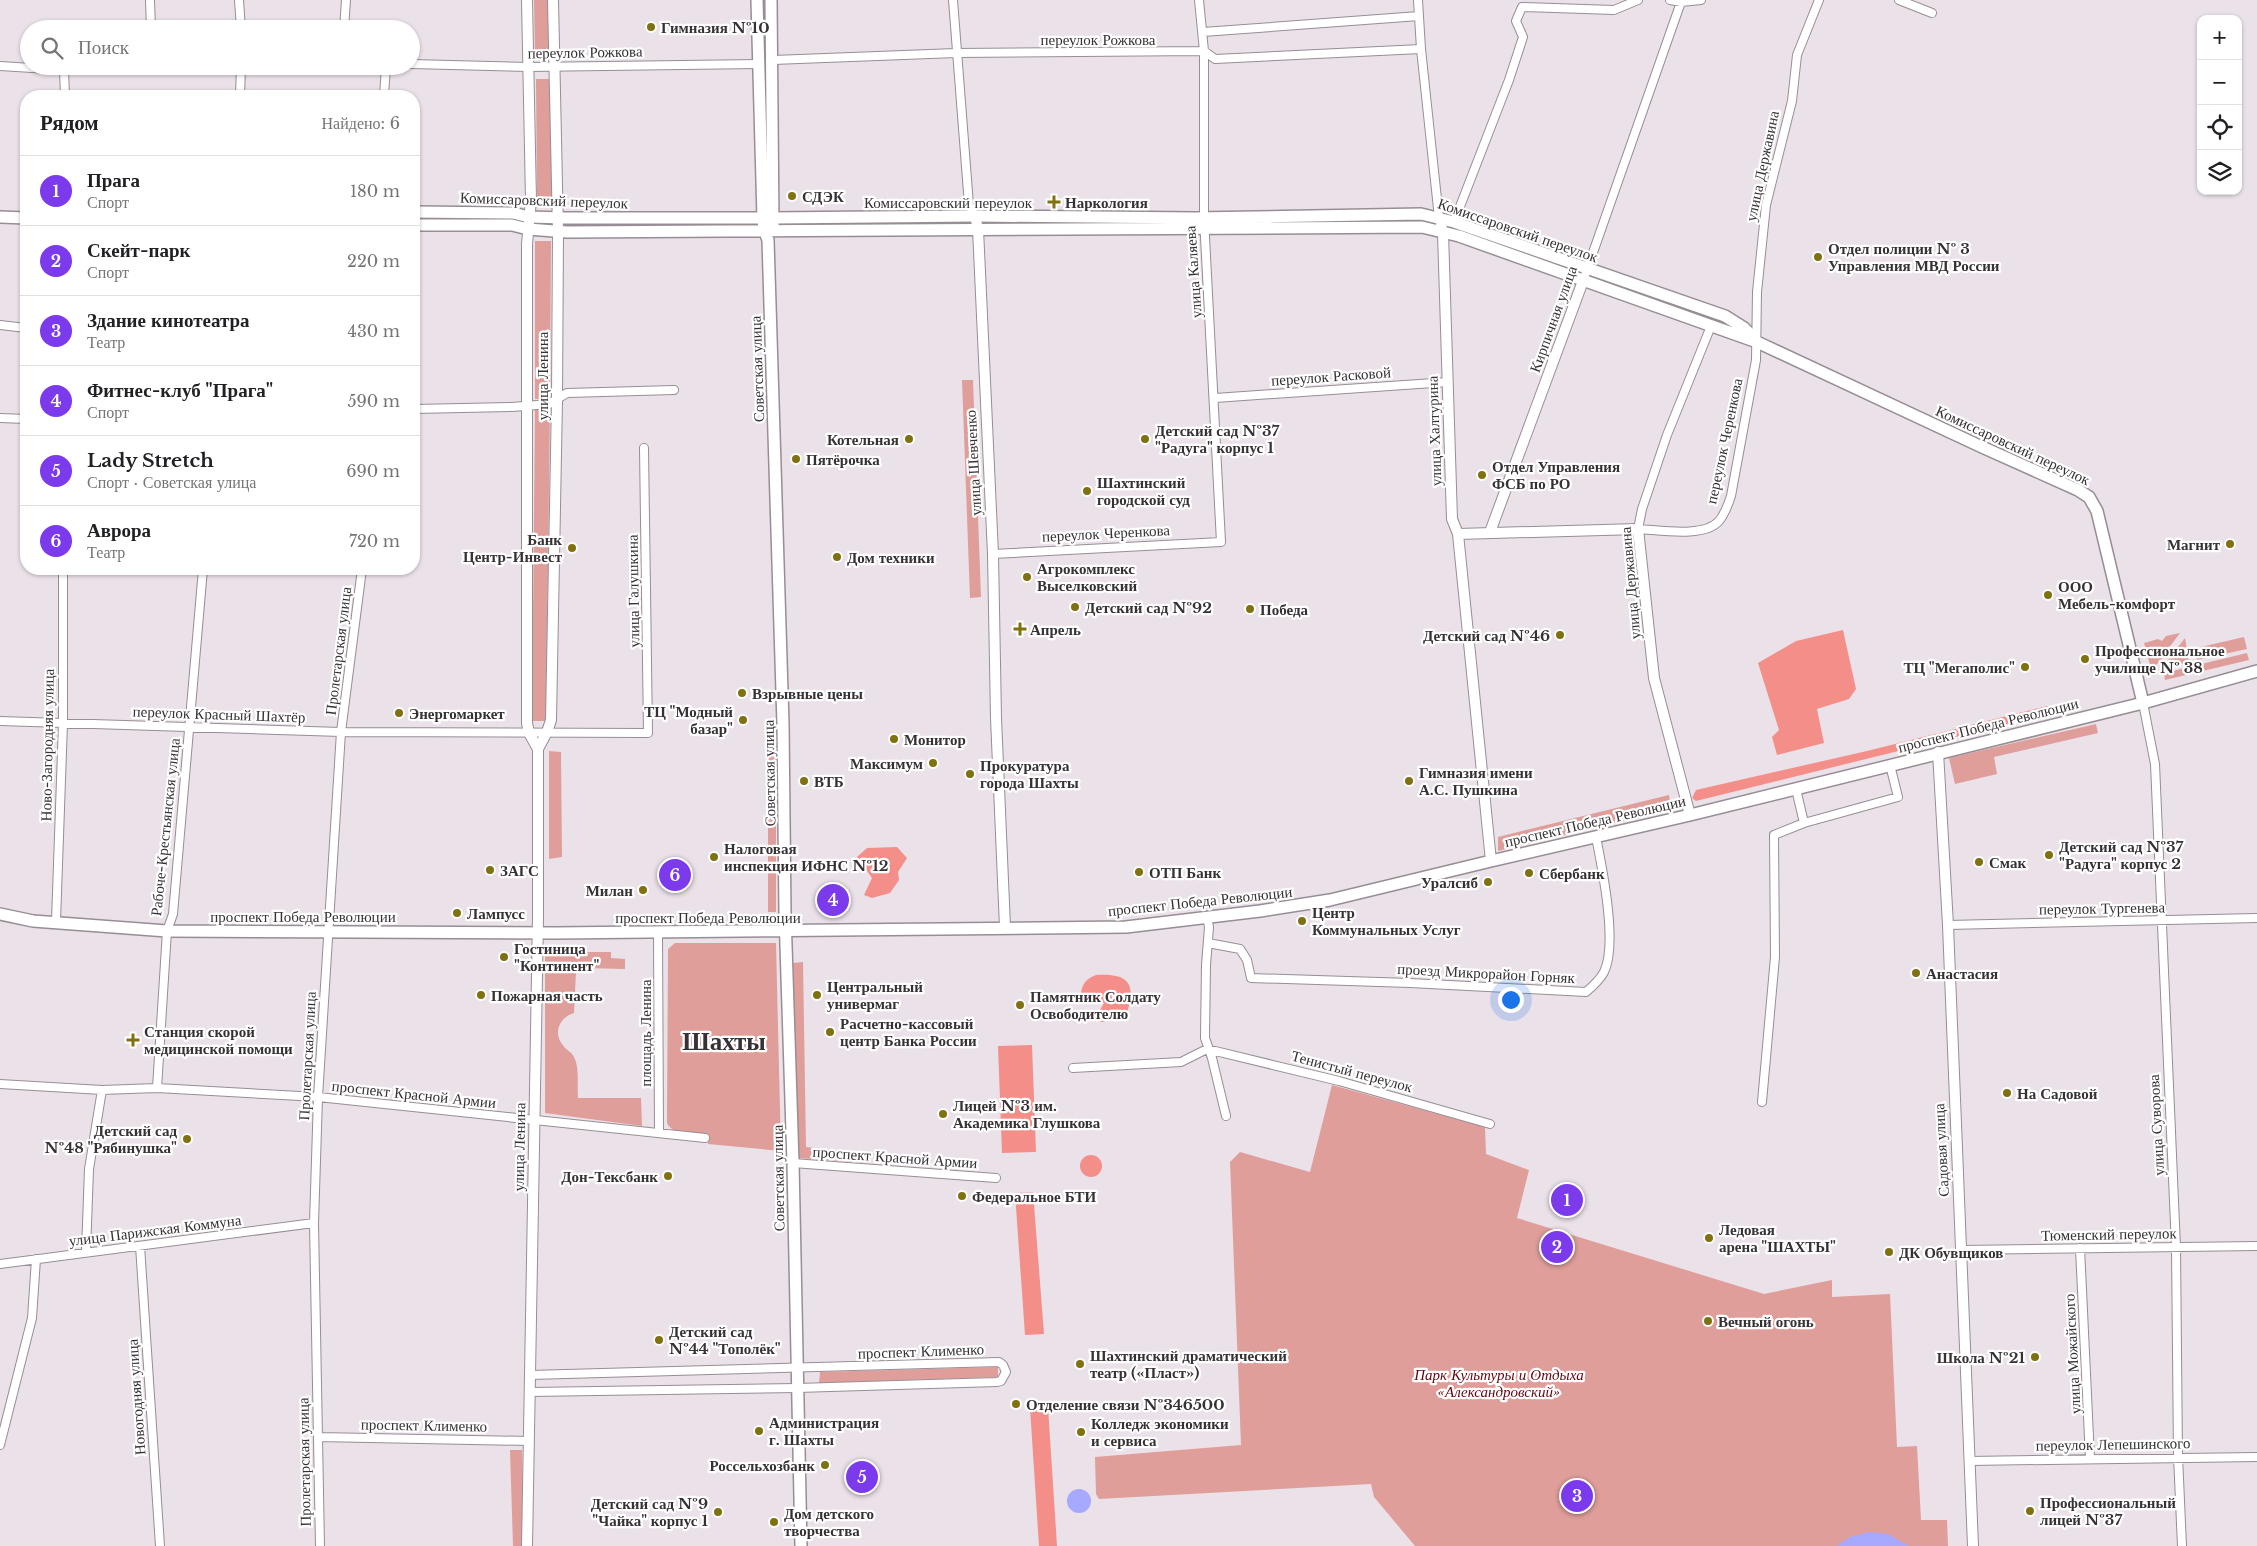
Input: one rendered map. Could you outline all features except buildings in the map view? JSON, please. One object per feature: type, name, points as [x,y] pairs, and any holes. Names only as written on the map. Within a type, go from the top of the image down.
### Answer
[{"type":"main road","name":"улица Ленина","points":[[527,0],[531,200],[528,229],[527,723],[529,733],[538,749]]},
{"type":"main road","name":"улица Ленина","points":[[528,1546],[538,932],[538,749],[551,720],[557,400],[558,218],[553,0]]},
{"type":"main road","name":"Советская улица","points":[[757,0],[768,227],[783,714],[786,932],[801,1546]]},
{"type":"main road","name":"Советская улица","points":[[768,227],[773,60],[771,0]]},
{"type":"main road","name":"Комиссаровский переулок","points":[[420,212],[512,214],[558,218],[768,227],[975,216],[1204,224],[1422,227],[1459,236],[1757,342],[2078,490],[2089,497],[2097,511],[2143,703]]},
{"type":"main road","name":"Комиссаровский переулок","points":[[420,225],[512,225],[528,229],[558,231],[768,227],[978,229],[1204,224],[1422,214],[1454,222],[1725,316],[1744,328],[1757,342]]},
{"type":"main road","name":"улица Шевченко","points":[[975,216],[978,229],[992,554],[996,718],[1005,927]]},
{"type":"main road","points":[[0,217],[20,218]]},
{"type":"main road","name":"улица Халтурина","points":[[1439,218],[1443,233],[1452,519],[1458,534],[1491,861]]},
{"type":"main road","name":"Кирпичная улица","points":[[1490,532],[1584,281]]},
{"type":"main road","name":"переулок Черенкова","points":[[1458,534],[1638,529]]},
{"type":"main road","name":"улица Державина","points":[[1638,529],[1654,678],[1690,815]]},
{"type":"main road","name":"проспект Победа Революции","points":[[0,914],[33,921],[56,921],[167,931],[327,930],[658,933],[1005,927],[1126,927],[1260,911],[1330,900],[1796,789],[1938,752],[2143,703],[2257,671]]},
{"type":"main road","name":"Садовая улица","points":[[1938,752],[1948,925],[1962,1250],[1972,1546]]},
{"type":"street","points":[[150,0],[151,20]]},
{"type":"street","points":[[239,0],[240,20]]},
{"type":"street","points":[[345,20],[346,0]]},
{"type":"street","name":"улица Шевченко","points":[[952,0],[969,205],[975,216]]},
{"type":"street","name":"улица Каляева","points":[[1199,0],[1204,51],[1204,224],[1215,398],[1221,542]]},
{"type":"street","name":"улица Халтурина","points":[[1418,0],[1421,49],[1439,218]]},
{"type":"street","points":[[1454,222],[1509,80],[1523,37],[1516,20],[1522,7],[1614,10],[1638,0]]},
{"type":"street","points":[[1670,0],[1681,2],[1701,0]]},
{"type":"street","name":"улица Державина","points":[[1757,342],[1757,292],[1766,205],[1792,101],[1798,55],[1819,0]]},
{"type":"street","points":[[1899,0],[1932,13]]},
{"type":"street","name":"Кирпичная улица","points":[[1584,281],[1681,2]]},
{"type":"street","points":[[1203,32],[1419,16]]},
{"type":"street","name":"переулок Рожкова","points":[[773,60],[956,54],[1204,51],[1215,59],[1421,49]]},
{"type":"street","name":"переулок Рожкова","points":[[420,64],[529,67],[759,64]]},
{"type":"street","points":[[0,66],[20,67]]},
{"type":"street","points":[[64,75],[65,90]]},
{"type":"street","points":[[240,90],[241,75]]},
{"type":"street","points":[[384,90],[385,75]]},
{"type":"street","points":[[0,325],[20,327]]},
{"type":"street","name":"улица Державина","points":[[1638,529],[1642,509],[1667,435],[1711,326]]},
{"type":"street","name":"переулок Черенкова","points":[[1638,529],[1698,531],[1710,528],[1718,522],[1725,512],[1731,496],[1757,342]]},
{"type":"street","name":"переулок Расковой","points":[[1215,398],[1448,382]]},
{"type":"street","points":[[420,409],[549,404],[567,393],[674,390]]},
{"type":"street","points":[[0,418],[20,419]]},
{"type":"street","name":"улица Галушкина","points":[[644,448],[648,733]]},
{"type":"street","name":"переулок Черенкова","points":[[992,554],[1221,542]]},
{"type":"street","name":"Ново-Загородняя улица","points":[[56,921],[63,723],[63,575]]},
{"type":"street","name":"Рабоче-Крестьянская улица","points":[[157,1088],[167,931],[173,914],[202,575]]},
{"type":"street","name":"Пролетарская улица","points":[[320,1546],[314,1223],[318,1097],[327,930],[341,732],[361,575]]},
{"type":"street","name":"улица Суворова","points":[[2143,703],[2155,764],[2160,920],[2176,1247],[2178,1456],[2182,1546]]},
{"type":"street","name":"переулок Красный Шахтёр","points":[[0,721],[341,732],[648,733]]},
{"type":"street","points":[[1762,1102],[1775,958],[1774,835],[1804,823],[1898,797],[1890,765]]},
{"type":"street","points":[[1796,789],[1804,823]]},
{"type":"street","name":"проезд Микрорайон Горняк","points":[[1208,943],[1240,949],[1247,960],[1251,978],[1410,983],[1586,992],[1605,971],[1609,942],[1607,903],[1596,837]]},
{"type":"street","points":[[1207,917],[1209,927],[1204,1038],[1212,1058],[1226,1116]]},
{"type":"street","name":"переулок Тургенева","points":[[1948,925],[2257,918]]},
{"type":"street","name":"площадь Ленина","points":[[658,933],[659,1133]]},
{"type":"street","points":[[1073,1068],[1181,1062],[1207,1049]]},
{"type":"street","name":"Тенистый переулок","points":[[1207,1049],[1339,1081],[1490,1124]]},
{"type":"street","name":"проспект Красной Армии","points":[[0,1084],[102,1090],[157,1088],[318,1097],[705,1138]]},
{"type":"street","points":[[86,1252],[90,1169],[102,1090]]},
{"type":"street","name":"проспект Красной Армии","points":[[793,1163],[996,1178]]},
{"type":"street","name":"улица Парижская Коммуна","points":[[0,1264],[314,1223]]},
{"type":"street","name":"Новогодняя улица","points":[[140,1246],[160,1546]]},
{"type":"street","name":"Тюменский переулок","points":[[1962,1250],[2257,1246]]},
{"type":"street","name":"улица Можайского","points":[[2080,1248],[2090,1458]]},
{"type":"street","points":[[0,1445],[32,1318],[36,1259]]},
{"type":"street","name":"проспект Клименко","points":[[530,1375],[999,1362],[1006,1372],[1001,1381],[997,1382],[797,1388],[530,1392]]},
{"type":"street","name":"проспект Клименко","points":[[318,1437],[529,1441]]},
{"type":"street","name":"переулок Лепешинского","points":[[1969,1461],[2257,1456]]},
{"type":"green space","points":[[534,0],[551,0],[552,59],[535,59]]},
{"type":"green space","points":[[536,79],[552,79],[552,206],[537,206]]},
{"type":"green space","points":[[949,221],[949,225],[789,226],[789,222]]},
{"type":"green space","points":[[570,223],[751,223],[751,227],[570,227]]},
{"type":"green space","points":[[535,241],[551,241],[550,399],[535,399]]},
{"type":"green space","points":[[962,380],[973,380],[981,597],[970,598]]},
{"type":"green space","points":[[535,408],[550,409],[546,721],[532,721]]},
{"type":"green space","points":[[2180,633],[2166,649],[2158,663],[2154,666],[2150,665],[2144,643],[2158,639],[2162,641],[2166,636]]},
{"type":"green space","points":[[2244,637],[2247,649],[2197,660],[2192,649]]},
{"type":"green space","points":[[2185,638],[2189,662],[2166,669],[2164,666]]},
{"type":"green space","points":[[2247,653],[2249,660],[2165,680],[2164,673]]},
{"type":"green space","points":[[2096,724],[2098,733],[1994,757],[1997,774],[1955,784],[1949,758]]},
{"type":"green space","points":[[768,726],[776,726],[776,912],[768,912]]},
{"type":"green space","points":[[549,751],[561,752],[562,857],[549,859]]},
{"type":"green space","points":[[1669,795],[1671,809],[1498,851],[1498,837]]},
{"type":"green space","points":[[675,943],[776,943],[781,1151],[708,1144],[707,1135],[679,1132],[667,1123],[668,949]]},
{"type":"green space","points":[[545,952],[611,952],[611,958],[625,959],[625,969],[583,968],[576,972],[574,1013],[562,1021],[559,1026],[558,1035],[564,1047],[576,1062],[578,1098],[641,1098],[642,1126],[545,1113]]},
{"type":"green space","points":[[803,962],[806,1147],[871,1154],[869,1163],[798,1158],[793,963]]},
{"type":"green space","name":"Парк Культуры и Отдыха «Александровский»","points":[[1332,1085],[1485,1127],[1486,1154],[1529,1170],[1517,1218],[1764,1294],[1832,1280],[1832,1297],[1890,1294],[1897,1447],[1917,1446],[1921,1520],[1947,1520],[1948,1546],[1415,1546],[1374,1497],[1371,1484],[1099,1499],[1096,1494],[1095,1457],[1241,1445],[1230,1162],[1240,1152],[1310,1172]]},
{"type":"green space","points":[[998,1367],[998,1377],[819,1383],[820,1372]]},
{"type":"green space","points":[[510,1450],[522,1450],[523,1546],[513,1546]]},
{"type":"shaded area","points":[[1843,630],[1856,689],[1849,699],[1817,709],[1824,743],[1777,755],[1772,737],[1779,730],[1758,663],[1796,641]]},
{"type":"shaded area","points":[[2047,706],[2051,710],[2048,714],[1696,801],[1692,798],[1696,790],[1867,751]]},
{"type":"shaded area","points":[[897,847],[907,858],[898,872],[899,880],[890,893],[872,898],[864,895],[872,878],[857,857],[867,848]]},
{"type":"shaded area","points":[[1096,975],[1117,976],[1124,979],[1128,984],[1131,997],[1126,1016],[1102,1022],[1088,1017],[1092,1010],[1100,1010],[1104,1003],[1096,1000],[1085,1000],[1081,996],[1085,983],[1089,978]]},
{"type":"shaded area","points":[[1032,1045],[1036,1152],[1002,1153],[998,1046]]},
{"type":"shaded area","points":[[1091,1155],[1099,1158],[1102,1166],[1099,1174],[1091,1177],[1083,1174],[1080,1166],[1083,1158]]},
{"type":"shaded area","points":[[1033,1192],[1044,1334],[1025,1335],[1015,1193]]},
{"type":"shaded area","points":[[1048,1407],[1057,1546],[1039,1546],[1030,1408]]},
{"type":"water","points":[[1079,1489],[1084,1490],[1090,1496],[1090,1506],[1084,1512],[1079,1513],[1074,1512],[1068,1506],[1067,1501],[1068,1496],[1074,1490]]},
{"type":"water","points":[[1869,1532],[1888,1534],[1909,1546],[1836,1546],[1850,1537]]},
{"type":"place","name":"Гимназия №10","points":[[651,27]]},
{"type":"place","name":"СДЭК","points":[[792,196]]},
{"type":"place","name":"Наркология","points":[[1054,202]]},
{"type":"place","name":"Отдел полиции № 3 Управления МВД России","points":[[1818,257]]},
{"type":"place","name":"Котельная","points":[[909,439]]},
{"type":"place","name":"Детский сад №37 \"Радуга\" корпус 1","points":[[1145,439]]},
{"type":"place","name":"Пятёрочка","points":[[796,459]]},
{"type":"place","name":"Отдел Управления ФСБ по РО","points":[[1482,475]]},
{"type":"place","name":"Шахтинский городской суд","points":[[1087,491]]},
{"type":"place","name":"Магнит","points":[[2230,544]]},
{"type":"place","name":"Банк Центр-Инвест","points":[[572,548]]},
{"type":"place","name":"Дом техники","points":[[837,557]]},
{"type":"place","name":"Агрокомплекс Выселковский","points":[[1027,577]]},
{"type":"place","name":"ООО Мебель-комфорт","points":[[2048,595]]},
{"type":"place","name":"Детский сад №92","points":[[1075,607]]},
{"type":"place","name":"Победа","points":[[1250,609]]},
{"type":"place","name":"Апрель","points":[[1020,629]]},
{"type":"place","name":"Детский сад №46","points":[[1560,635]]},
{"type":"place","name":"Профессиональное училище № 38","points":[[2085,659]]},
{"type":"place","name":"ТЦ \"Мегаполис\"","points":[[2025,667]]},
{"type":"place","name":"Взрывные цены","points":[[742,693]]},
{"type":"place","name":"Энергомаркет","points":[[399,713]]},
{"type":"place","name":"ТЦ \"Модный базар\"","points":[[743,720]]},
{"type":"place","name":"Монитор","points":[[894,739]]},
{"type":"place","name":"Максимум","points":[[933,763]]},
{"type":"place","name":"Прокуратура города Шахты","points":[[970,774]]},
{"type":"place","name":"ВТБ","points":[[804,781]]},
{"type":"place","name":"Гимназия имени А.С. Пушкина","points":[[1409,781]]},
{"type":"place","name":"Детский сад №37 \"Радуга\" корпус 2","points":[[2049,855]]},
{"type":"place","name":"Налоговая инспекция ИФНС №12","points":[[714,857]]},
{"type":"place","name":"Смак","points":[[1979,862]]},
{"type":"place","name":"ЗАГС","points":[[490,870]]},
{"type":"place","name":"ОТП Банк","points":[[1139,872]]},
{"type":"place","name":"Сбербанк","points":[[1529,873]]},
{"type":"place","name":"Аврора","points":[[675,875]]},
{"type":"place","name":"Уралсиб","points":[[1488,882]]},
{"type":"place","name":"Милан","points":[[643,890]]},
{"type":"place","name":"Фитнес-клуб \"Прага\"","points":[[833,900]]},
{"type":"place","name":"Лампусс","points":[[457,913]]},
{"type":"place","name":"Центр Коммунальных Услуг","points":[[1302,921]]},
{"type":"place","name":"Гостиница \"Континент\"","points":[[504,957]]},
{"type":"place","name":"Анастасия","points":[[1916,973]]},
{"type":"place","name":"Пожарная часть","points":[[481,995]]},
{"type":"place","name":"Центральный универмаг","points":[[817,995]]},
{"type":"place","name":"Памятник Солдату Освободителю","points":[[1020,1005]]},
{"type":"place","name":"Расчетно-кассовый центр Банка России","points":[[830,1032]]},
{"type":"place","name":"Станция скорой медицинской помощи","points":[[133,1040]]},
{"type":"place","name":"На Садовой","points":[[2007,1093]]},
{"type":"place","name":"Лицей №3 им. Академика Глушкова","points":[[943,1114]]},
{"type":"place","name":"Детский сад №48 \"Рябинушка\"","points":[[187,1139]]},
{"type":"place","name":"Дон-Тексбанк","points":[[668,1176]]},
{"type":"place","name":"Федеральное БТИ","points":[[962,1196]]},
{"type":"place","name":"Прага","points":[[1567,1200]]},
{"type":"place","name":"Ледовая арена \"ШАХТЫ\"","points":[[1709,1238]]},
{"type":"place","name":"Скейт-парк","points":[[1557,1247]]},
{"type":"place","name":"ДК Обувщиков","points":[[1889,1252]]},
{"type":"place","name":"Вечный огонь","points":[[1708,1321]]},
{"type":"place","name":"Детский сад №44 \"Тополёк\"","points":[[659,1340]]},
{"type":"place","name":"Школа №21","points":[[2035,1357]]},
{"type":"place","name":"Шахтинский драматический театр («Пласт»)","points":[[1080,1364]]},
{"type":"place","name":"Отделение связи №346500","points":[[1016,1404]]},
{"type":"place","name":"Администрация г. Шахты","points":[[759,1431]]},
{"type":"place","name":"Колледж экономики и сервиса","points":[[1081,1432]]},
{"type":"place","name":"Россельхозбанк","points":[[825,1465]]},
{"type":"place","name":"Lady Stretch","points":[[862,1477]]},
{"type":"place","name":"Здание кинотеатра","points":[[1577,1496]]},
{"type":"place","name":"Профессиональный лицей №37","points":[[2030,1511]]},
{"type":"place","name":"Детский сад №9 \"Чайка\" корпус 1","points":[[718,1512]]},
{"type":"place","name":"Дом детского творчества","points":[[774,1522]]},
{"type":"district","name":"Шахты","points":[[724,1041]]}]
